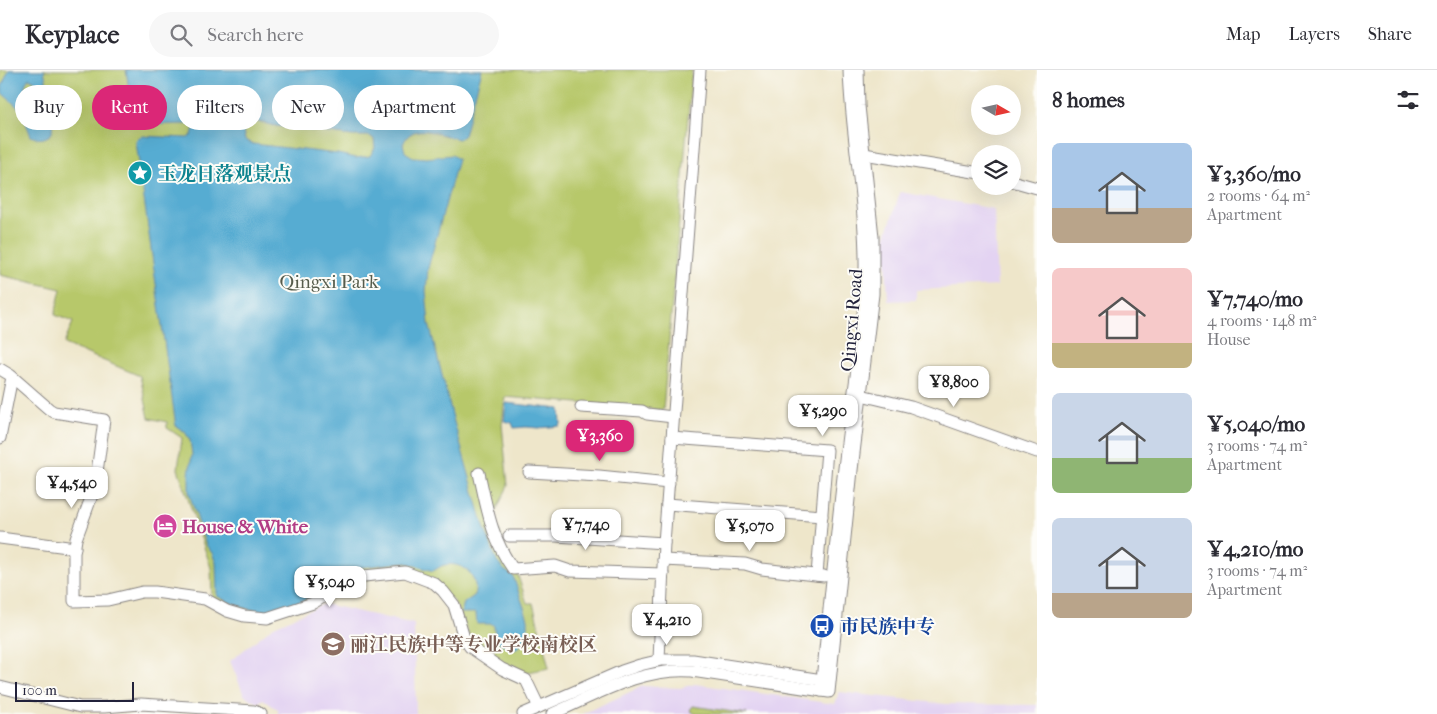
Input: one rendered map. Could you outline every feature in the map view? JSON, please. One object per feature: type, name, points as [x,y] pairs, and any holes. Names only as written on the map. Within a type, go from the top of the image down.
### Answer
[{"type":"street","points":[[659,660],[668,483],[700,70]]},
{"type":"street","name":"Qingxi Road","points":[[826,686],[833,578],[866,271],[864,221],[851,107],[849,70]]},
{"type":"street","name":"Qingxi Road","points":[[826,686],[871,316],[874,271],[858,70]]},
{"type":"street","points":[[864,154],[971,172]]},
{"type":"street","points":[[1021,184],[1037,188]]},
{"type":"street","points":[[0,369],[54,412],[104,420],[95,487],[83,515],[75,548],[74,601],[108,600],[142,592],[155,592],[205,599],[227,611],[252,618],[275,616],[298,609],[313,603],[345,583],[358,578],[401,571],[410,573],[434,582],[443,591],[454,605],[464,638],[470,647],[502,669],[526,680],[539,707]]},
{"type":"street","points":[[0,438],[12,377]]},
{"type":"street","points":[[861,395],[911,407],[1037,452]]},
{"type":"street","points":[[581,407],[642,411],[648,414],[673,417]]},
{"type":"street","points":[[672,438],[827,450],[817,575]]},
{"type":"street","points":[[529,472],[599,476],[668,483]]},
{"type":"street","points":[[479,473],[494,534],[502,554],[513,569],[555,566],[570,571],[663,574]]},
{"type":"street","points":[[667,504],[822,516]]},
{"type":"street","points":[[509,536],[556,536],[664,543]]},
{"type":"street","points":[[0,538],[75,548]]},
{"type":"street","points":[[663,560],[745,564],[762,569],[833,578]]},
{"type":"street","points":[[523,714],[622,672],[659,660],[693,660],[826,686]]},
{"type":"street","points":[[552,714],[643,676],[672,670],[826,686]]},
{"type":"street","points":[[0,687],[80,707],[141,704],[254,711],[261,714]]},
{"type":"shaded area","points":[[900,192],[994,209],[997,286],[916,290],[916,300],[888,301],[885,239]]},
{"type":"shaded area","name":"丽江民族中等专业学校南校区","points":[[324,604],[414,624],[416,714],[278,714],[278,710],[263,699],[258,703],[244,695],[230,661],[274,626]]},
{"type":"shaded area","points":[[695,684],[835,704],[839,692],[946,704],[1037,705],[1037,714],[582,714],[643,686],[680,688]]},
{"type":"green space","name":"Qingxi Park","points":[[0,70],[692,70],[663,410],[505,397],[502,425],[508,486],[493,517],[517,573],[527,603],[533,603],[549,668],[523,673],[514,670],[473,643],[453,600],[399,568],[283,611],[251,614],[212,600],[211,568],[178,469],[182,438],[167,428],[167,422],[149,418],[140,376],[64,344],[73,322],[55,315],[61,289],[0,275]]},
{"type":"green space","points":[[693,706],[747,714],[695,714],[690,710]]},
{"type":"water","points":[[9,70],[44,70],[47,85],[36,85],[35,81],[29,78],[25,85],[15,85],[15,105],[2,93],[2,86]]},
{"type":"water","points":[[126,70],[482,70],[474,99],[474,85],[354,85],[354,130],[465,130],[464,135],[459,139],[428,131],[413,132],[407,136],[403,144],[405,152],[413,157],[427,158],[452,155],[458,159],[428,268],[426,291],[429,324],[484,527],[497,562],[513,576],[528,619],[526,636],[515,650],[497,640],[492,624],[477,624],[475,613],[461,613],[464,603],[474,596],[475,583],[469,572],[458,565],[444,565],[433,571],[404,562],[355,568],[346,572],[317,593],[290,606],[276,610],[249,609],[217,596],[216,563],[206,545],[189,493],[192,454],[190,440],[185,432],[176,426],[136,142],[142,136],[188,138],[192,135],[193,130],[243,130],[245,140],[253,144],[338,154],[356,158],[370,156],[375,148],[374,139],[370,136],[352,136],[306,130],[344,130],[344,85],[272,85],[272,125],[262,123],[262,85],[177,85],[177,124],[167,124],[167,85],[128,85]]},
{"type":"water","points":[[29,130],[52,130],[52,133],[47,137],[37,138],[31,136]]},
{"type":"water","points":[[506,403],[560,409],[561,424],[560,426],[539,428],[514,428],[512,423],[504,421]]},
{"type":"place","name":"玉龙日落观景点","points":[[140,173]]},
{"type":"place","name":"House & White","points":[[165,526]]},
{"type":"place","name":"市民族中专","points":[[822,626]]},
{"type":"place","name":"丽江民族中等专业学校南校区","points":[[333,644]]}]
